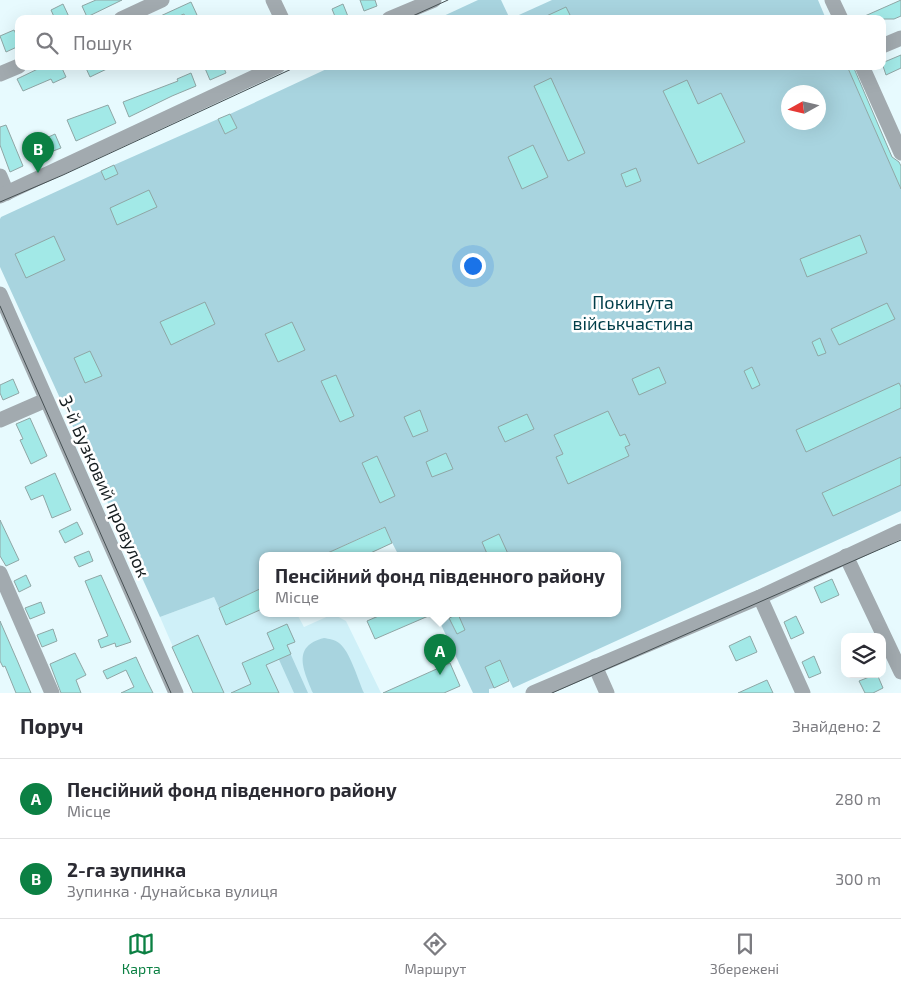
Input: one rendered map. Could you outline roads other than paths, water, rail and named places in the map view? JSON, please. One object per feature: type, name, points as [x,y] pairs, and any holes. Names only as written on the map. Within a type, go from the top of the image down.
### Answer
[{"type":"street","points":[[130,15],[162,0]]},
{"type":"street","points":[[274,0],[280,15]]},
{"type":"street","points":[[398,15],[434,0]]},
{"type":"street","points":[[832,0],[839,15]]},
{"type":"street","points":[[886,44],[901,38]]},
{"type":"street","points":[[0,74],[15,68]]},
{"type":"street","points":[[0,176],[3,194],[269,70]]},
{"type":"street","points":[[864,70],[901,152]]},
{"type":"street","name":"3-й Бузковий провулок","points":[[0,294],[176,693]]},
{"type":"street","points":[[0,420],[46,400]]},
{"type":"street","points":[[533,693],[760,597],[901,531]]},
{"type":"street","points":[[846,556],[897,654],[901,672]]},
{"type":"street","points":[[0,573],[52,693]]},
{"type":"street","points":[[760,597],[802,693]]},
{"type":"street","points":[[595,666],[607,693]]},
{"type":"tram line","points":[[415,15],[448,0]]},
{"type":"tram line","points":[[0,202],[63,175],[289,70]]},
{"type":"tram line","points":[[0,306],[171,693]]},
{"type":"tram line","points":[[552,693],[901,540]]},
{"type":"place","name":"2-га зупинка","points":[[38,173]]},
{"type":"place","name":"Пенсійний фонд південного району","points":[[440,675]]},
{"type":"park label","name":"Покинута військчастина","points":[[633,312]]}]
